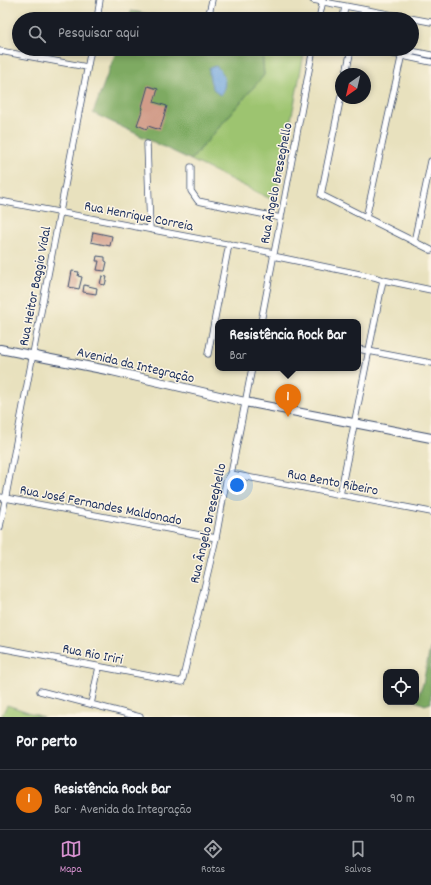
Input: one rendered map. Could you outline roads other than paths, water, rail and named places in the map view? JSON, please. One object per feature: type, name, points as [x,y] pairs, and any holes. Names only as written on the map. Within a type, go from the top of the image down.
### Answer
[{"type":"main road","name":"Avenida da Integração","points":[[0,349],[112,371],[245,402],[431,438]]},
{"type":"street","points":[[98,12],[100,0]]},
{"type":"street","points":[[209,12],[212,0]]},
{"type":"street","points":[[313,0],[377,12]]},
{"type":"street","points":[[320,12],[322,1]]},
{"type":"street","points":[[344,12],[345,6]]},
{"type":"street","points":[[419,20],[431,22]]},
{"type":"street","points":[[0,51],[12,53]]},
{"type":"street","points":[[419,53],[431,55]]},
{"type":"street","points":[[28,56],[88,67]]},
{"type":"street","name":"Rua Heitor Baggio Vidal","points":[[0,527],[3,497],[33,355],[90,56]]},
{"type":"street","name":"Rua Ângelo Breseghello","points":[[261,319],[312,56]]},
{"type":"street","points":[[347,68],[350,56]]},
{"type":"street","points":[[366,218],[401,56]]},
{"type":"street","points":[[415,56],[431,62]]},
{"type":"street","points":[[339,104],[321,195],[431,250]]},
{"type":"street","points":[[147,144],[150,229]]},
{"type":"street","points":[[414,242],[431,161]]},
{"type":"street","points":[[191,167],[191,191],[198,201],[281,218]]},
{"type":"street","name":"Rua Henrique Correia","points":[[0,201],[229,244],[431,290]]},
{"type":"street","points":[[208,354],[229,244]]},
{"type":"street","points":[[340,495],[383,280]]},
{"type":"street","points":[[361,350],[431,363]]},
{"type":"street","name":"Rua Ângelo Breseghello","points":[[182,682],[216,538],[226,482],[231,474],[251,371]]},
{"type":"street","name":"Rua Bento Ribeiro","points":[[231,474],[431,512]]},
{"type":"street","name":"Rua José Fernandes Maldonado","points":[[3,497],[216,538]]},
{"type":"street","name":"Rua Rio Iriri","points":[[0,648],[182,682]]},
{"type":"street","points":[[90,704],[99,666]]},
{"type":"street","points":[[40,691],[140,717]]},
{"type":"water","points":[[216,66],[222,72],[225,84],[220,95],[214,90],[209,76],[209,68]]},
{"type":"place","name":"Resistência Rock Bar","points":[[288,417]]}]
